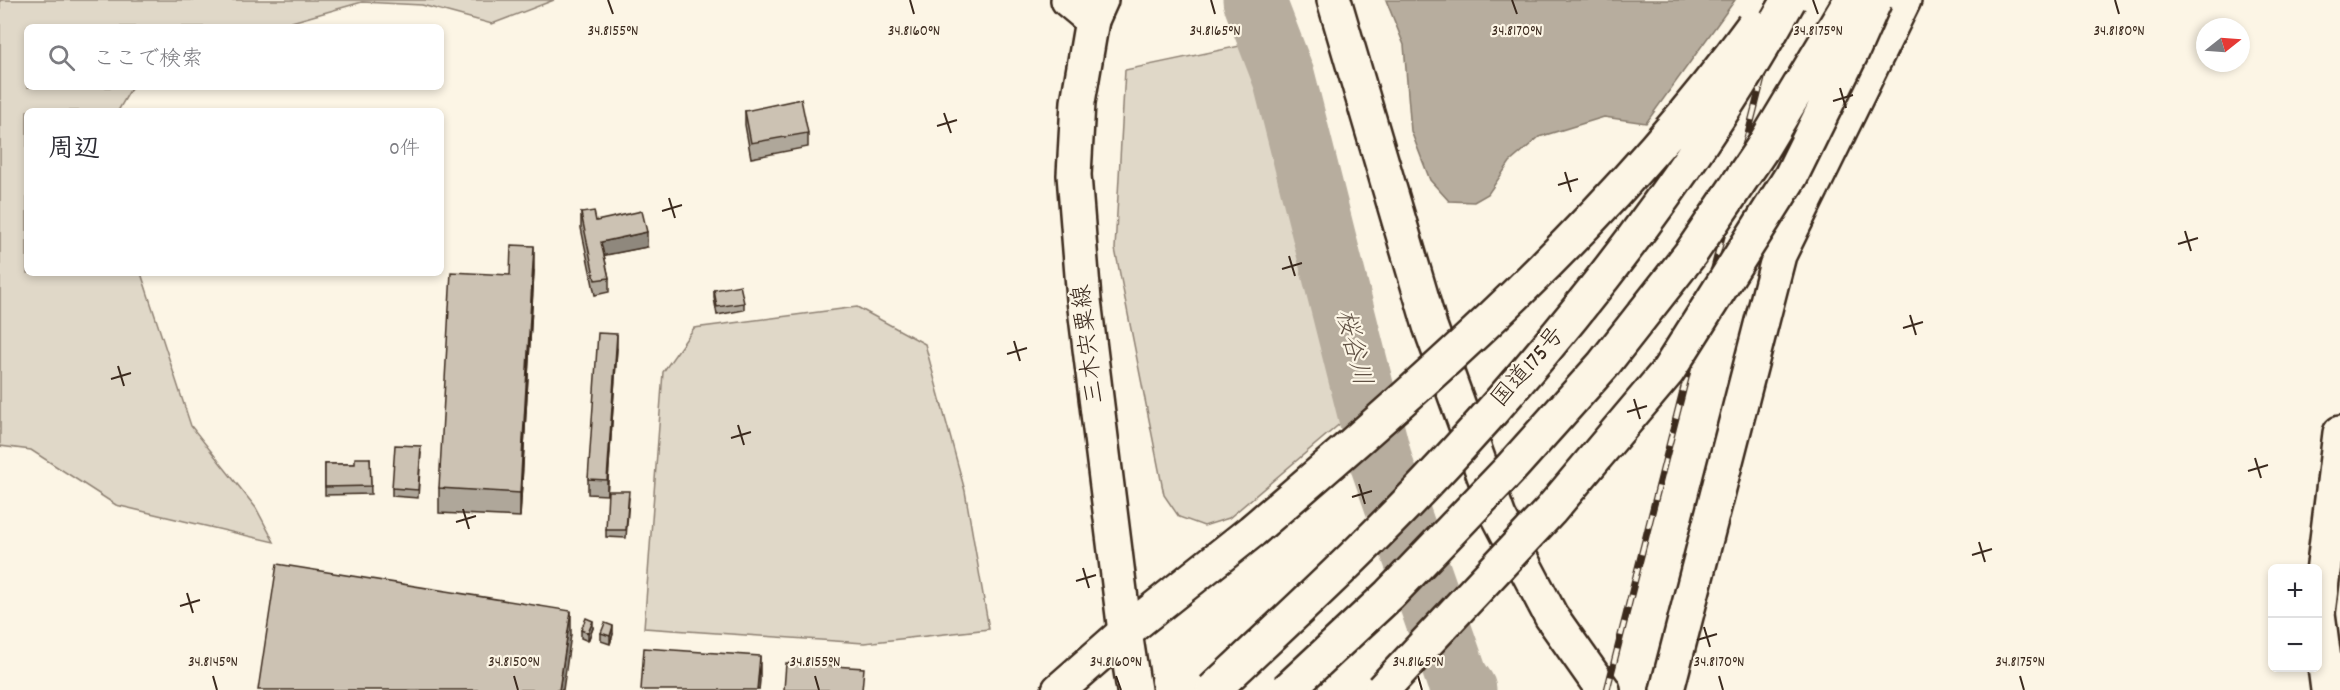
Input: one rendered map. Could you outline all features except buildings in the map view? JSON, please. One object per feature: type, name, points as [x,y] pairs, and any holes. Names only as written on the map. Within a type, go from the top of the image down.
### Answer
[{"type":"main road","points":[[1334,0],[1430,326],[1499,517],[1551,616],[1603,690]]},
{"type":"main road","points":[[1059,690],[1125,632],[1252,531],[1339,457],[1489,320],[1655,149],[1772,0]]},
{"type":"main road","name":"国道175号","points":[[1214,690],[1370,541],[1459,449],[1560,333],[1649,216],[1716,120],[1789,0]]},
{"type":"main road","points":[[1287,690],[1389,595],[1509,470],[1603,365],[1691,253],[1761,150],[1851,0]]},
{"type":"main road","points":[[1382,690],[1550,511],[1668,371],[1791,176],[1875,0]]},
{"type":"main road","points":[[1667,690],[1779,255],[1904,0]]},
{"type":"main road","name":"三木宍粟線","points":[[1087,7],[1074,175],[1083,300],[1134,690]]},
{"type":"main road","points":[[2328,690],[2318,613],[2340,433]]},
{"type":"shaded area","points":[[0,0],[554,0],[492,24],[422,5],[362,2],[285,24],[24,24],[24,90],[130,90],[120,108],[24,108],[24,276],[142,276],[191,426],[256,508],[274,542],[116,505],[31,450],[0,446]]},
{"type":"shaded area","points":[[1386,0],[1735,0],[1646,123],[1604,117],[1539,137],[1510,162],[1488,194],[1474,202],[1449,201],[1430,180],[1411,131],[1404,45]]},
{"type":"shaded area","points":[[1249,44],[1299,195],[1349,416],[1229,518],[1204,526],[1179,517],[1164,495],[1115,249],[1125,70]]},
{"type":"shaded area","points":[[857,307],[925,344],[965,491],[989,629],[864,643],[644,628],[663,372],[694,328]]},
{"type":"waterway","name":"桜谷川","points":[[1254,0],[1284,78],[1382,465],[1457,678],[1465,690]]},
{"type":"railway","points":[[1607,690],[1782,0]]}]
